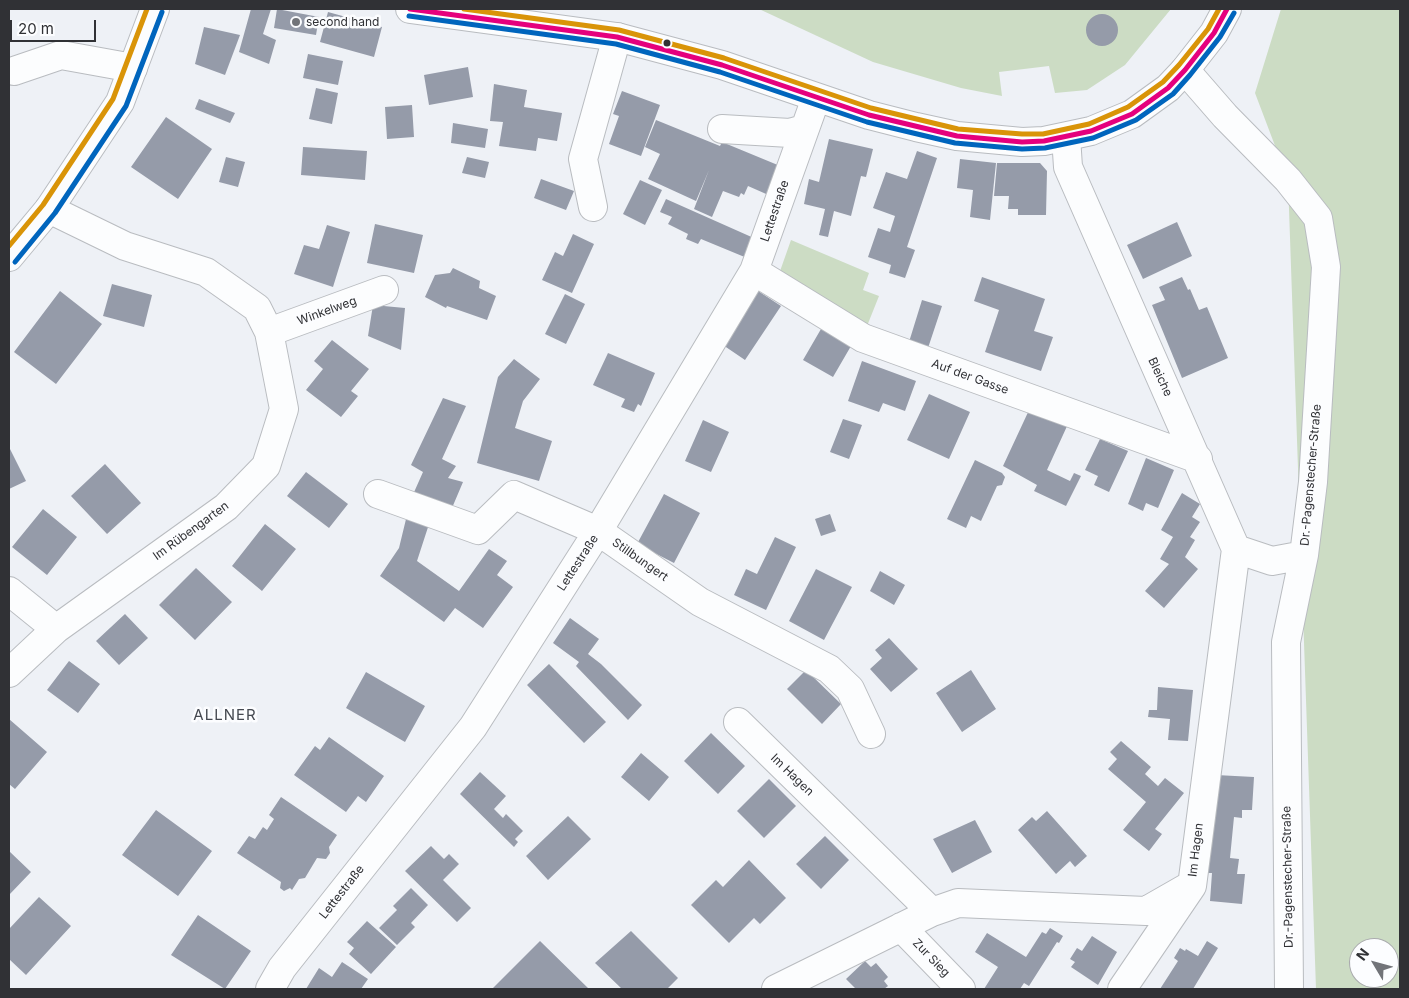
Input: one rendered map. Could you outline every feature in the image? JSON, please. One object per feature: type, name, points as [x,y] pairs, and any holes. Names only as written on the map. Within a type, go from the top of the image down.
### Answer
[{"type":"street","points":[[9,257],[49,209],[120,102],[155,9]]},
{"type":"street","points":[[410,9],[617,37],[722,66],[869,115],[957,136],[1022,142],[1066,138],[1091,131],[1132,114],[1168,88],[1185,70],[1214,33],[1227,9]]},
{"type":"street","points":[[593,207],[583,159],[617,37]]},
{"type":"street","points":[[14,72],[61,55],[133,68]]},
{"type":"street","name":"Dr.-Pagenstecher-Straße","points":[[1185,70],[1225,116],[1288,180],[1318,218],[1326,267],[1313,482],[1304,555],[1286,642],[1289,989]]},
{"type":"street","name":"Lettestraße","points":[[270,989],[282,968],[473,727],[598,531],[754,271],[816,98]]},
{"type":"street","points":[[722,129],[790,133],[804,129]]},
{"type":"street","name":"Bleiche","points":[[1066,138],[1068,167],[1236,549]]},
{"type":"street","name":"Im Rübengarten","points":[[9,673],[56,629],[226,506],[266,466],[284,409],[269,332],[257,308],[206,272],[125,246],[49,209]]},
{"type":"street","name":"Auf der Gasse","points":[[754,271],[863,338],[1198,459]]},
{"type":"street","name":"Winkelweg","points":[[269,332],[384,290]]},
{"type":"street","name":"Stillbungert","points":[[378,494],[478,530],[514,495],[598,531],[700,602],[829,669],[850,689],[870,734]]},
{"type":"street","points":[[1236,549],[1272,561],[1304,555]]},
{"type":"street","name":"Im Hagen","points":[[776,989],[932,912],[958,903],[1146,911],[1192,886],[1236,549]]},
{"type":"street","points":[[9,591],[56,629]]},
{"type":"street","name":"Im Hagen","points":[[738,722],[932,912]]},
{"type":"street","points":[[1122,989],[1192,886]]},
{"type":"street","name":"Zur Sieg","points":[[902,927],[961,989]]},
{"type":"green space","points":[[759,9],[1171,9],[1125,65],[1087,90],[1055,93],[1049,66],[999,72],[1002,96],[961,88],[873,62]]},
{"type":"green space","points":[[1281,9],[1400,9],[1400,989],[1316,989],[1288,180],[1255,93]]},
{"type":"green space","points":[[791,240],[869,273],[863,290],[879,296],[865,331],[779,274]]},
{"type":"building","points":[[251,9],[271,9],[263,34],[276,40],[269,64],[239,52]]},
{"type":"building","name":"second hand","points":[[277,9],[319,17],[316,35],[274,28]]},
{"type":"building","points":[[328,12],[382,27],[374,57],[320,42]]},
{"type":"building","points":[[1102,14],[1113,19],[1118,30],[1113,41],[1102,46],[1091,41],[1086,30],[1091,19]]},
{"type":"building","points":[[204,27],[240,35],[225,75],[195,64]]},
{"type":"building","points":[[308,54],[343,61],[338,85],[303,78]]},
{"type":"building","points":[[468,67],[473,97],[429,105],[424,75]]},
{"type":"building","points":[[494,84],[527,90],[524,107],[562,113],[557,141],[538,138],[536,151],[499,146],[503,122],[490,121]]},
{"type":"building","points":[[316,88],[338,93],[332,124],[309,119]]},
{"type":"building","points":[[622,91],[660,105],[641,156],[609,144],[619,116],[613,114]]},
{"type":"building","points":[[199,99],[235,113],[230,123],[195,109]]},
{"type":"building","points":[[412,105],[414,137],[387,139],[385,107]]},
{"type":"building","points":[[166,117],[212,149],[178,199],[131,167]]},
{"type":"building","points":[[656,120],[720,146],[722,142],[785,168],[773,197],[748,186],[744,195],[741,193],[739,197],[723,191],[712,217],[694,209],[709,170],[696,201],[648,179],[660,154],[645,147]]},
{"type":"building","points":[[453,123],[488,129],[485,148],[451,143]]},
{"type":"building","points":[[829,139],[873,149],[866,177],[861,176],[851,216],[834,211],[828,237],[819,235],[825,209],[804,204],[809,179],[819,182]]},
{"type":"building","points":[[303,147],[367,151],[365,180],[301,175]]},
{"type":"building","points":[[917,151],[937,158],[907,247],[915,250],[905,278],[889,273],[891,265],[868,257],[878,228],[890,232],[895,216],[873,208],[886,172],[907,179]]},
{"type":"building","points":[[226,157],[245,162],[238,187],[219,182]]},
{"type":"building","points":[[467,157],[489,162],[485,178],[462,173]]},
{"type":"building","points":[[960,159],[996,163],[990,220],[970,217],[973,190],[957,188]]},
{"type":"building","points":[[997,163],[1040,163],[1047,171],[1046,215],[1018,215],[1018,209],[1008,209],[1009,196],[994,196]]},
{"type":"building","points":[[541,179],[574,191],[566,210],[534,198]]},
{"type":"building","points":[[640,180],[662,190],[645,225],[623,214]]},
{"type":"building","points":[[666,199],[756,239],[747,258],[701,239],[698,244],[686,239],[688,234],[668,224],[672,217],[660,212]]},
{"type":"building","points":[[1177,222],[1192,256],[1143,279],[1127,245]]},
{"type":"building","points":[[375,224],[423,235],[414,273],[367,263]]},
{"type":"building","points":[[327,225],[350,232],[333,287],[294,274],[304,245],[319,249]]},
{"type":"building","points":[[573,234],[594,244],[572,293],[542,280],[555,252],[563,256]]},
{"type":"building","points":[[453,268],[480,281],[479,288],[496,296],[487,320],[447,306],[446,308],[425,297],[435,275],[450,273]]},
{"type":"building","points":[[982,277],[1045,299],[1034,331],[1053,337],[1041,371],[985,352],[999,310],[974,301]]},
{"type":"building","points":[[1182,277],[1188,290],[1190,289],[1199,310],[1207,307],[1228,358],[1182,378],[1152,305],[1165,300],[1159,287]]},
{"type":"building","points":[[112,284],[152,295],[144,327],[103,316]]},
{"type":"building","points":[[755,289],[781,306],[745,360],[720,343]]},
{"type":"building","points":[[60,291],[102,324],[56,384],[14,352]]},
{"type":"building","points":[[565,294],[585,304],[566,344],[545,334]]},
{"type":"building","points":[[922,300],[942,306],[928,348],[909,342]]},
{"type":"building","points":[[373,305],[405,308],[401,350],[368,336]]},
{"type":"building","points":[[821,329],[851,346],[833,377],[803,360]]},
{"type":"building","points":[[332,340],[369,369],[351,391],[358,396],[341,417],[306,390],[323,369],[314,361]]},
{"type":"building","points":[[608,353],[655,373],[641,406],[638,404],[634,412],[621,407],[625,399],[593,385]]},
{"type":"building","points":[[514,359],[540,379],[523,401],[515,428],[552,441],[539,481],[477,463],[498,377]]},
{"type":"building","points":[[862,361],[916,381],[905,411],[883,403],[879,412],[848,401]]},
{"type":"building","points":[[929,394],[970,412],[949,459],[907,440]]},
{"type":"building","points":[[443,398],[466,406],[442,459],[456,466],[448,478],[463,482],[449,515],[411,499],[423,472],[411,465]]},
{"type":"building","points":[[1030,408],[1068,424],[1047,470],[1070,481],[1074,473],[1081,476],[1066,506],[1034,491],[1037,485],[1003,466]]},
{"type":"building","points":[[843,419],[862,425],[849,459],[830,452]]},
{"type":"building","points":[[703,420],[729,432],[711,472],[685,461]]},
{"type":"building","points":[[1100,439],[1128,451],[1109,492],[1094,485],[1098,476],[1085,470]]},
{"type":"building","points":[[9,447],[26,481],[9,489]]},
{"type":"building","points":[[1146,458],[1174,470],[1158,508],[1146,503],[1143,511],[1128,504]]},
{"type":"building","points":[[975,460],[1002,473],[1005,477],[1002,485],[997,486],[981,521],[971,516],[966,528],[947,519]]},
{"type":"building","points":[[105,464],[141,503],[107,534],[71,496]]},
{"type":"building","points":[[306,472],[348,504],[329,528],[287,496]]},
{"type":"building","points":[[1182,493],[1200,504],[1192,517],[1200,522],[1190,537],[1195,540],[1185,557],[1198,569],[1164,608],[1145,591],[1169,564],[1160,559],[1173,537],[1161,530]]},
{"type":"building","points":[[664,494],[700,513],[674,563],[637,544]]},
{"type":"building","points":[[43,509],[77,537],[47,575],[12,547]]},
{"type":"building","points":[[830,514],[836,531],[821,536],[815,519]]},
{"type":"building","points":[[407,515],[430,521],[417,561],[459,591],[489,549],[507,561],[497,575],[513,587],[483,628],[455,608],[444,622],[380,576],[399,548]]},
{"type":"building","points":[[265,524],[296,549],[262,591],[232,566]]},
{"type":"building","points":[[775,537],[796,547],[766,610],[734,595],[746,569],[757,574]]},
{"type":"building","points":[[196,568],[232,602],[195,640],[159,605]]},
{"type":"building","points":[[816,569],[852,587],[824,640],[789,621]]},
{"type":"building","points":[[880,571],[905,585],[894,605],[870,591]]},
{"type":"building","points":[[125,614],[148,638],[119,665],[96,641]]},
{"type":"building","points":[[570,618],[599,639],[588,654],[601,664],[642,705],[628,720],[576,666],[579,662],[553,643]]},
{"type":"building","points":[[889,638],[918,669],[891,692],[870,669],[882,658],[875,650]]},
{"type":"building","points":[[69,661],[100,684],[78,713],[47,690]]},
{"type":"building","points":[[549,664],[606,722],[584,743],[527,685]]},
{"type":"building","points":[[806,670],[841,704],[822,724],[787,689]]},
{"type":"building","points":[[971,670],[996,709],[962,732],[936,693]]},
{"type":"building","points":[[366,672],[425,706],[405,742],[346,708]]},
{"type":"building","points":[[1158,687],[1193,690],[1188,741],[1168,740],[1170,719],[1148,717],[1149,710],[1157,710]]},
{"type":"building","points":[[9,719],[47,752],[15,789],[9,784]]},
{"type":"building","points":[[711,733],[745,766],[718,794],[684,761]]},
{"type":"building","points":[[329,737],[384,776],[366,802],[358,796],[346,812],[294,775],[315,746],[320,750]]},
{"type":"building","points":[[1121,741],[1151,767],[1145,774],[1158,786],[1165,778],[1184,793],[1155,829],[1162,834],[1149,851],[1123,830],[1146,802],[1108,769],[1117,759],[1110,752]]},
{"type":"building","points":[[641,753],[669,777],[649,801],[621,777]]},
{"type":"building","points":[[480,772],[506,796],[494,809],[503,818],[506,814],[523,831],[515,839],[518,842],[514,847],[460,794]]},
{"type":"building","points":[[1216,775],[1254,777],[1252,810],[1242,810],[1242,818],[1234,817],[1230,858],[1239,859],[1237,874],[1245,874],[1242,904],[1210,901],[1212,873],[1208,873]]},
{"type":"building","points":[[769,779],[796,806],[764,838],[737,811]]},
{"type":"building","points":[[281,797],[337,835],[329,847],[330,853],[326,859],[317,858],[305,878],[299,879],[292,890],[290,888],[284,891],[280,888],[281,882],[237,853],[249,836],[255,839],[263,827],[267,830],[274,819],[269,815]]},
{"type":"building","points":[[156,810],[212,851],[178,896],[122,855]]},
{"type":"building","points":[[1047,811],[1087,856],[1075,867],[1070,861],[1056,874],[1018,830],[1032,817],[1036,821]]},
{"type":"building","points":[[568,816],[591,839],[548,880],[526,856]]},
{"type":"building","points":[[975,820],[992,852],[952,873],[933,839]]},
{"type":"building","points":[[825,836],[849,860],[821,889],[796,864]]},
{"type":"building","points":[[431,846],[444,859],[449,854],[459,864],[443,880],[471,908],[457,922],[405,871]]},
{"type":"building","points":[[9,851],[31,872],[9,895]]},
{"type":"building","points":[[749,860],[786,898],[760,924],[754,918],[729,943],[691,905],[716,880],[723,887]]},
{"type":"building","points":[[411,888],[428,905],[411,923],[415,927],[397,945],[379,928],[397,910],[393,906]]},
{"type":"building","points":[[39,897],[71,926],[26,975],[9,959],[9,929]]},
{"type":"building","points":[[198,915],[251,951],[225,989],[171,955]]},
{"type":"building","points":[[367,921],[396,947],[371,974],[349,954],[354,948],[347,942]]},
{"type":"building","points":[[1050,928],[1063,936],[1059,943],[1057,942],[1029,986],[1024,983],[1020,989],[984,989],[998,967],[975,952],[987,933],[1026,957],[1042,932],[1046,934]]},
{"type":"building","points":[[631,931],[678,978],[667,989],[622,989],[595,963]]},
{"type":"building","points":[[1092,936],[1117,952],[1098,985],[1071,967],[1075,962],[1070,959],[1077,948],[1082,951]]},
{"type":"building","points":[[540,941],[589,989],[492,989]]},
{"type":"building","points":[[1207,941],[1218,948],[1193,989],[1160,989],[1178,961],[1174,958],[1180,948],[1185,951],[1186,949],[1198,956]]},
{"type":"building","points":[[865,961],[871,967],[876,963],[888,977],[884,981],[888,986],[884,989],[856,989],[846,979]]},
{"type":"building","points":[[342,962],[368,979],[361,989],[306,989],[319,968],[332,977]]},
{"type":"transit line","points":[[9,246],[43,205],[113,99],[147,9]]},
{"type":"transit line","points":[[410,9],[617,37],[722,65],[869,115],[957,136],[1022,142],[1044,141],[1091,131],[1132,114],[1168,88],[1185,70],[1214,33],[1227,9]]},
{"type":"transit line","points":[[464,9],[619,30],[724,58],[871,108],[958,129],[1022,134],[1043,134],[1089,124],[1128,107],[1163,82],[1179,65],[1208,29],[1219,9]]},
{"type":"transit line","points":[[15,262],[55,213],[126,106],[162,12]]},
{"type":"transit line","points":[[409,16],[616,44],[720,72],[867,122],[955,143],[1022,149],[1045,148],[1093,138],[1136,120],[1173,94],[1220,37],[1234,13]]},
{"type":"place","name":"second hand","points":[[296,22]]},
{"type":"district","name":"ALLNER","points":[[225,715]]}]
